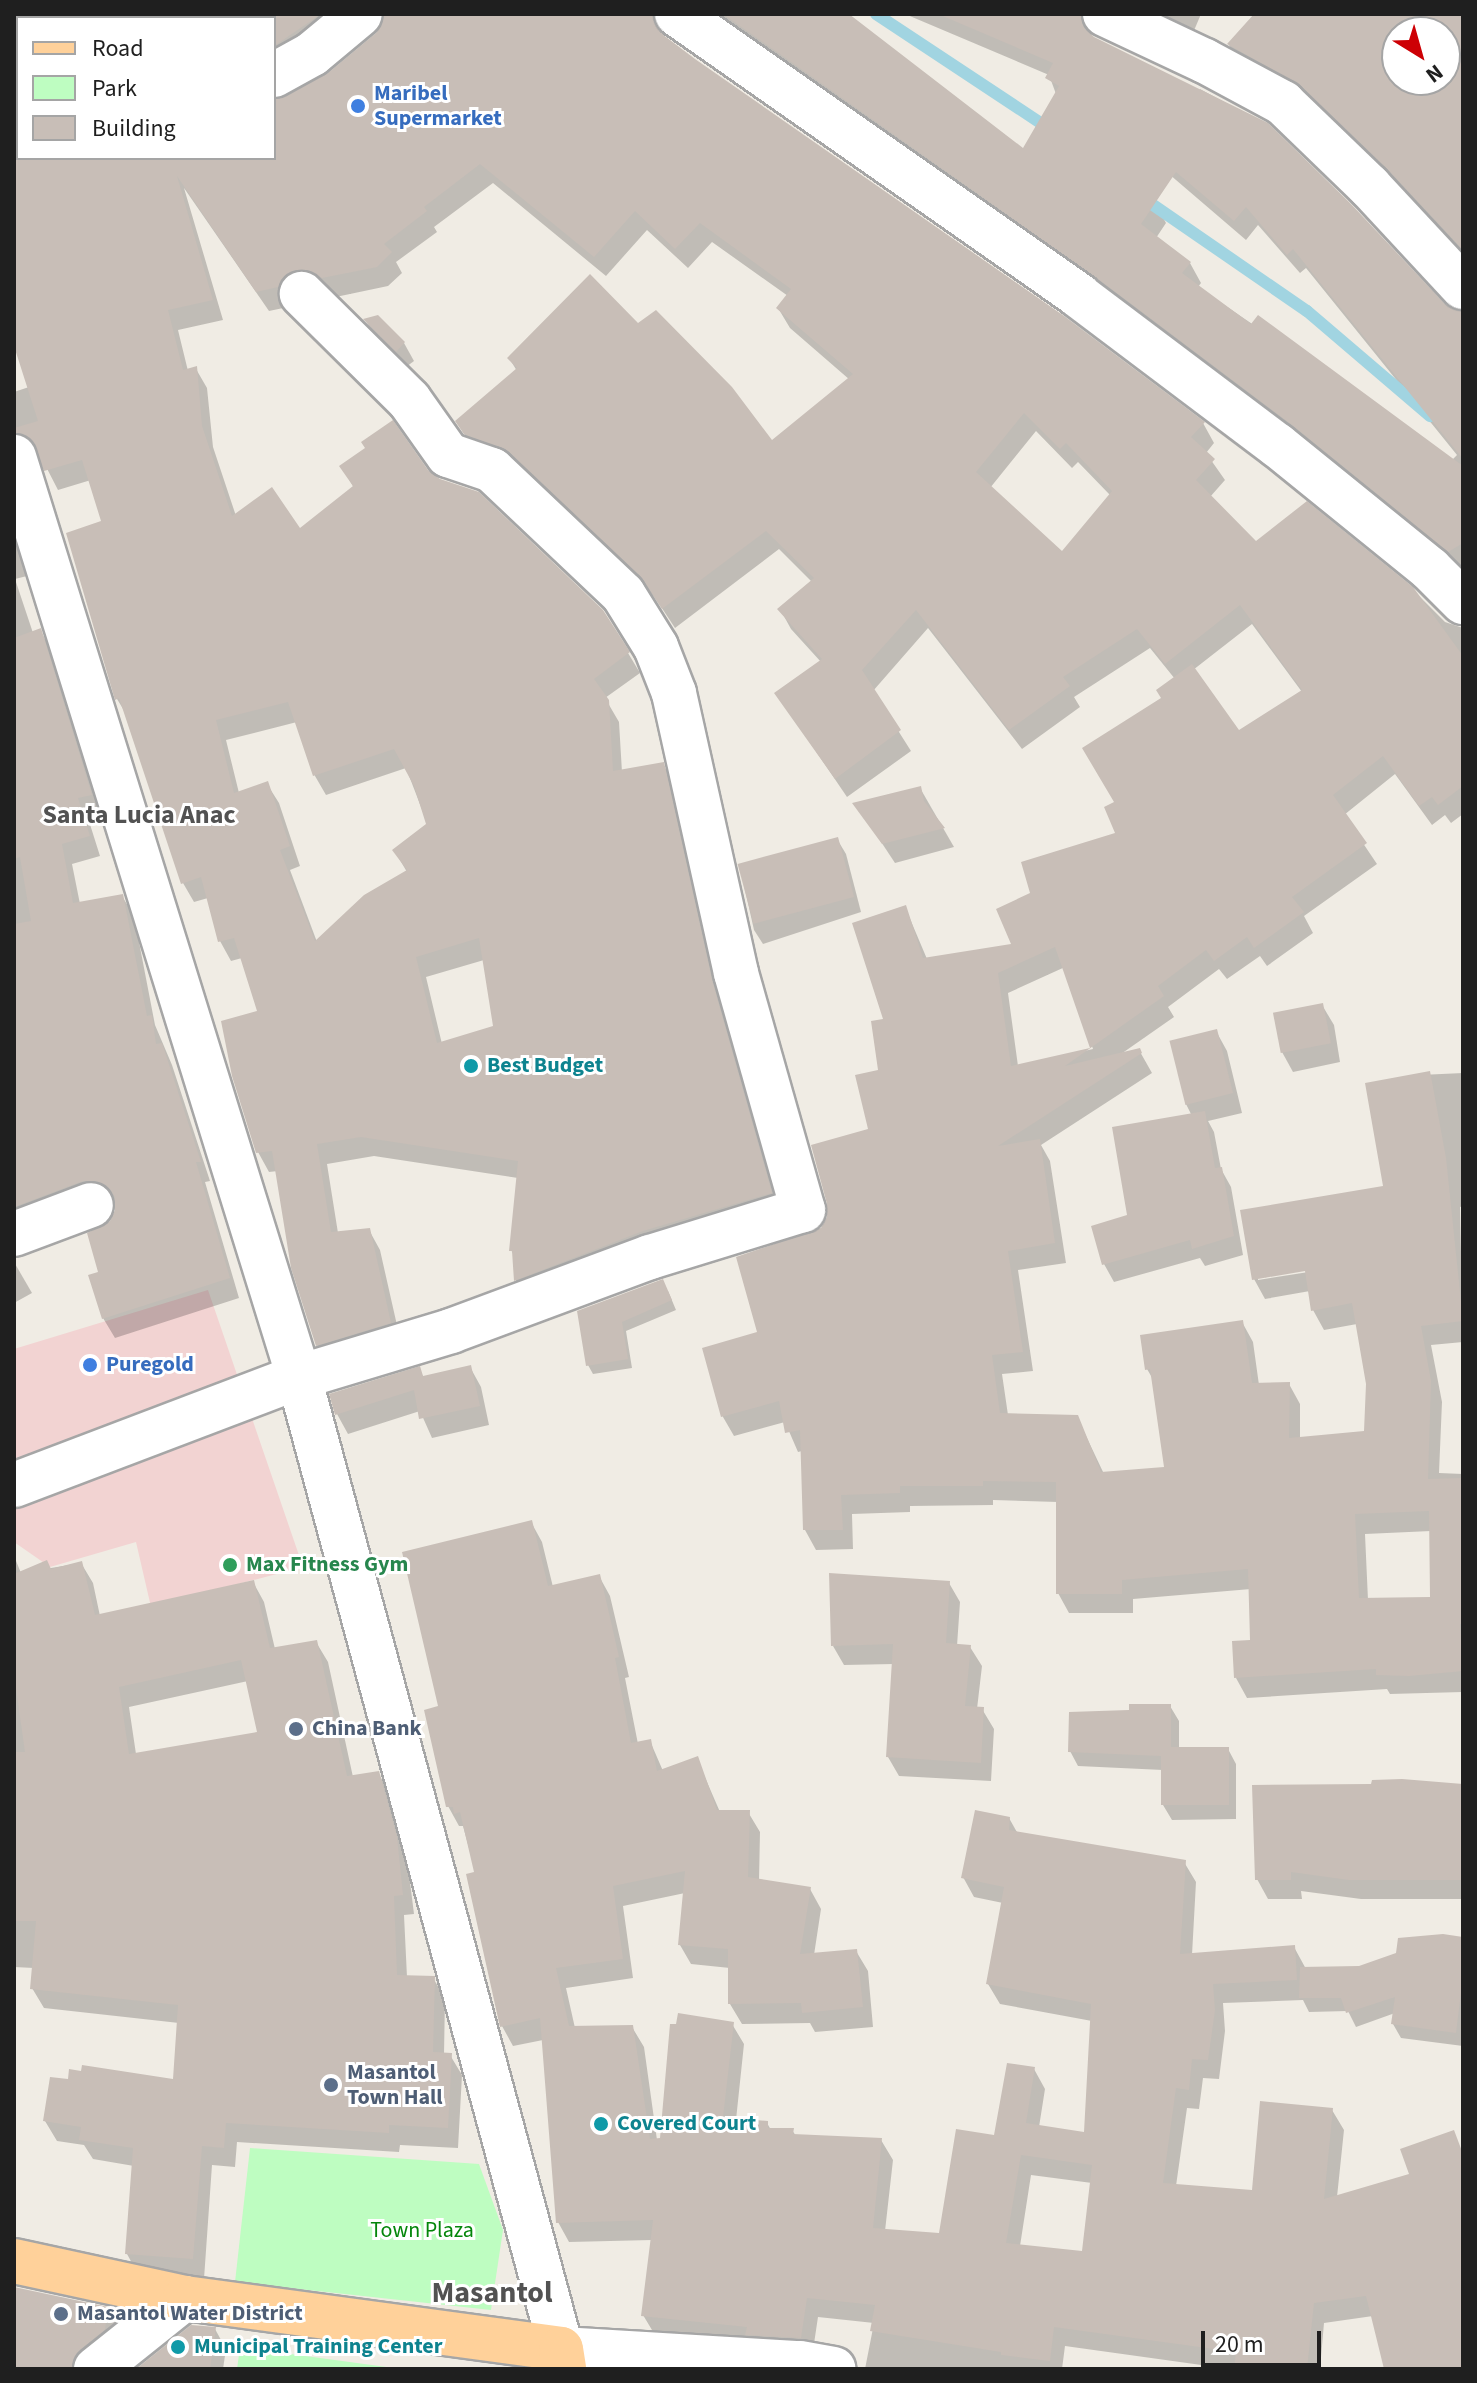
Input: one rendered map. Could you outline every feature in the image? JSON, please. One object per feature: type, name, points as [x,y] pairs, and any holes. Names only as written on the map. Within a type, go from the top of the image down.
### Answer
[{"type":"main road","points":[[14,2261],[185,2298],[562,2359]]},
{"type":"street","points":[[276,74],[312,54],[360,14]]},
{"type":"street","points":[[677,14],[1079,296],[1277,445],[1446,560],[1463,602]]},
{"type":"street","points":[[1105,14],[1205,61],[1283,103],[1460,276]]},
{"type":"street","points":[[14,1485],[299,1377],[451,1331],[650,1257],[803,1210],[736,973],[674,693],[656,647],[623,594],[492,470],[448,455],[409,400],[302,294]]},
{"type":"street","points":[[14,457],[31,570],[299,1377],[562,2359],[800,2363],[833,2369]]},
{"type":"street","points":[[14,1234],[91,1205]]},
{"type":"street","points":[[96,2369],[185,2298]]},
{"type":"shaded area","name":"Puregold","points":[[208,1290],[303,1567],[151,1607],[136,1542],[50,1567],[14,1542],[14,1349]]},
{"type":"green space","name":"Town Plaza","points":[[250,2148],[479,2164],[503,2230],[491,2310],[235,2282]]},
{"type":"green space","points":[[240,2347],[401,2369],[237,2369]]},
{"type":"building","points":[[274,14],[321,14],[276,45]]},
{"type":"building","points":[[384,14],[652,14],[662,34],[695,59],[1064,316],[1205,422],[1191,437],[1215,459],[1196,480],[1256,541],[1307,501],[1413,587],[1463,656],[1463,786],[1438,805],[1432,797],[1419,806],[1383,756],[1333,795],[1367,843],[1292,897],[1304,912],[1254,948],[1247,937],[1214,961],[1206,950],[1158,986],[1164,996],[1065,1066],[1140,1048],[1142,1053],[998,1146],[1040,1139],[1055,1243],[1008,1251],[1023,1352],[992,1355],[1000,1413],[1078,1415],[1101,1472],[1164,1467],[1150,1369],[1145,1370],[1140,1335],[1243,1320],[1252,1383],[1290,1382],[1289,1438],[1364,1431],[1366,1384],[1352,1303],[1311,1311],[1305,1271],[1252,1280],[1240,1210],[1383,1186],[1365,1083],[1430,1071],[1446,1158],[1463,1321],[1421,1326],[1431,1381],[1428,1479],[1463,1478],[1463,1624],[1460,1624],[1463,1671],[1409,1676],[1376,1675],[1376,1669],[1234,1678],[1232,1641],[1250,1640],[1248,1569],[1122,1580],[1122,1594],[1056,1594],[1056,1482],[983,1481],[983,1486],[900,1486],[900,1493],[841,1495],[843,1530],[803,1530],[800,1430],[785,1433],[779,1401],[721,1417],[702,1348],[757,1332],[736,1257],[821,1228],[827,1217],[827,1204],[811,1145],[868,1129],[855,1075],[878,1070],[871,1021],[883,1019],[852,923],[906,905],[923,958],[1011,944],[996,909],[1030,893],[1021,862],[1115,833],[1104,807],[1114,802],[1082,748],[1161,698],[1156,690],[1192,664],[1239,730],[1302,690],[1240,605],[1165,664],[1137,629],[1063,677],[1070,686],[1009,730],[916,610],[862,670],[901,730],[835,779],[774,693],[822,659],[777,609],[814,578],[766,531],[662,609],[640,576],[509,452],[464,434],[455,421],[517,368],[507,358],[590,274],[638,323],[656,310],[732,387],[772,440],[853,374],[776,308],[791,289],[700,223],[675,249],[635,211],[594,257],[480,164],[424,207],[427,211],[384,244],[392,252],[377,267],[322,278],[309,270],[296,270],[285,276],[278,287],[256,292],[177,176],[213,300],[168,310],[183,370],[197,366],[202,426],[232,516],[272,487],[300,528],[353,486],[339,466],[365,448],[361,442],[393,420],[428,470],[440,479],[479,492],[603,610],[630,652],[594,679],[609,700],[613,771],[664,762],[712,980],[772,1193],[643,1231],[514,1281],[512,1251],[509,1251],[518,1161],[361,1137],[317,1144],[331,1232],[370,1228],[391,1323],[316,1346],[291,1268],[272,1151],[256,1153],[232,1076],[221,1021],[257,1011],[234,938],[218,942],[201,877],[181,884],[119,698],[115,700],[66,533],[101,521],[82,460],[44,471],[31,439],[14,433],[14,428],[38,421],[14,346],[14,158],[276,160],[276,99],[328,73],[376,33]],"holes":[[[1024,413],[1060,449],[1066,443],[1112,491],[1062,551],[976,472]],[[288,702],[313,776],[394,749],[414,786],[426,824],[392,850],[407,870],[364,895],[315,941],[280,850],[290,846],[268,781],[234,793],[216,720]],[[479,938],[493,1026],[437,1043],[416,957]],[[1055,947],[1090,1048],[1011,1066],[998,973]],[[1429,1511],[1430,1597],[1359,1598],[1355,1514]]]},
{"type":"building","points":[[723,14],[849,14],[1023,148],[1059,86],[1045,78],[1053,63],[938,14],[1080,14],[1084,28],[1094,37],[1268,123],[1351,204],[1445,304],[1463,311],[1463,459],[1293,249],[1287,255],[1246,207],[1234,221],[1176,172],[1141,224],[1191,262],[1182,273],[1251,324],[1258,315],[1463,466],[1463,543],[1448,552],[1292,425],[1094,276]]},
{"type":"building","points":[[1254,14],[1463,14],[1463,250],[1386,168],[1300,85],[1227,44]]},
{"type":"building","points":[[378,315],[405,342],[396,352],[363,319]]},
{"type":"building","points":[[41,628],[92,795],[78,798],[90,836],[62,844],[73,903],[123,894],[147,1016],[152,1015],[156,1044],[162,1043],[201,1162],[196,1162],[230,1278],[102,1319],[88,1275],[98,1272],[87,1233],[110,1221],[115,1210],[115,1197],[107,1186],[96,1181],[83,1181],[14,1207],[14,924],[31,921],[20,857],[14,859],[14,638]]},
{"type":"building","points":[[921,786],[924,801],[945,828],[882,844],[852,803]]},
{"type":"building","points":[[838,837],[854,897],[754,924],[738,864]]},
{"type":"building","points":[[1323,1003],[1331,1043],[1281,1053],[1273,1013]]},
{"type":"building","points":[[1217,1029],[1233,1093],[1185,1105],[1169,1041]]},
{"type":"building","points":[[1205,1111],[1215,1168],[1222,1167],[1234,1236],[1192,1249],[1190,1240],[1102,1265],[1091,1226],[1127,1215],[1112,1127]]},
{"type":"building","points":[[663,1279],[672,1300],[622,1322],[628,1359],[586,1366],[577,1311]]},
{"type":"building","points":[[471,1365],[480,1406],[419,1419],[414,1390],[335,1415],[329,1394],[420,1366],[423,1376]]},
{"type":"building","points":[[532,1520],[548,1586],[600,1574],[619,1657],[615,1658],[631,1743],[651,1739],[657,1771],[698,1756],[717,1810],[750,1810],[748,1877],[811,1887],[800,1954],[857,1949],[863,2007],[802,2013],[801,2003],[728,2004],[728,1949],[678,1945],[685,1871],[613,1886],[623,1959],[556,1968],[569,2026],[633,2025],[650,2139],[660,2138],[670,2024],[676,2024],[678,2013],[734,2022],[723,2117],[768,2121],[768,2128],[794,2128],[793,2134],[882,2138],[873,2228],[939,2233],[956,2129],[994,2135],[1007,2063],[1035,2067],[1026,2123],[1084,2132],[1091,2004],[986,1984],[1004,1887],[961,1878],[975,1810],[1010,1817],[1009,1830],[1186,1860],[1180,1954],[1295,1945],[1297,1980],[1213,1984],[1215,2010],[1208,2060],[1192,2059],[1189,2090],[1176,2088],[1163,2183],[1252,2190],[1260,2101],[1333,2108],[1324,2199],[1409,2174],[1400,2149],[1454,2130],[1463,2154],[1463,2369],[1384,2369],[1366,2296],[1314,2303],[1307,2369],[1234,2369],[1236,2352],[1054,2327],[1050,2361],[1001,2355],[1001,2352],[870,2331],[875,2305],[807,2298],[801,2338],[745,2335],[747,2327],[641,2316],[653,2220],[556,2223],[540,2018],[500,2027],[466,1874],[474,1872],[460,1812],[454,1814],[453,1807],[446,1807],[424,1710],[438,1706],[402,1552]],"holes":[[[1021,2155],[1092,2165],[1082,2251],[1006,2243]]]},
{"type":"building","points":[[47,1560],[51,1569],[82,1561],[95,1615],[254,1580],[270,1648],[317,1640],[347,1776],[379,1771],[397,1837],[403,1895],[394,1896],[397,1975],[435,1976],[433,2052],[452,2053],[448,2128],[389,2125],[389,2133],[226,2123],[224,2148],[202,2146],[193,2259],[125,2254],[133,2148],[79,2140],[81,2127],[43,2121],[50,2077],[68,2079],[69,2069],[81,2071],[82,2065],[173,2079],[178,2005],[30,1989],[36,1921],[14,1921],[14,1752],[25,1752],[14,1674],[14,1574]],"holes":[[[241,1660],[257,1732],[129,1754],[119,1687]]]},
{"type":"building","points":[[829,1573],[950,1581],[946,1643],[971,1645],[965,1706],[984,1707],[981,1763],[886,1757],[893,1644],[831,1646]]},
{"type":"building","points":[[1129,1704],[1171,1704],[1171,1747],[1229,1747],[1229,1805],[1161,1805],[1161,1756],[1068,1752],[1069,1712],[1129,1710]]},
{"type":"building","points":[[1372,1780],[1463,1784],[1463,1880],[1349,1880],[1291,1872],[1291,1880],[1255,1880],[1252,1785],[1371,1784]]},
{"type":"building","points":[[1443,1934],[1463,1937],[1463,1977],[1456,2033],[1391,2024],[1395,1997],[1346,2013],[1341,1998],[1299,1998],[1300,1967],[1359,1966],[1396,1953],[1398,1938]]},
{"type":"building","name":"Masantol Water District","points":[[14,2287],[108,2307],[105,2330],[80,2350],[72,2369],[14,2369]]},
{"type":"building","name":"Municipal Training Center","points":[[191,2325],[216,2327],[210,2369],[136,2369]]},
{"type":"waterway","points":[[876,14],[1051,130]]},
{"type":"waterway","points":[[1143,198],[1307,311],[1430,416]]},
{"type":"place","name":"Maribel Supermarket","points":[[358,106]]},
{"type":"place","name":"Best Budget","points":[[471,1066]]},
{"type":"place","name":"Puregold","points":[[90,1365]]},
{"type":"place","name":"Max Fitness Gym","points":[[230,1565]]},
{"type":"place","name":"China Bank","points":[[296,1729]]},
{"type":"place","name":"Masantol Town Hall","points":[[331,2085]]},
{"type":"place","name":"Covered Court","points":[[601,2124]]},
{"type":"place","name":"Masantol Water District","points":[[61,2314]]},
{"type":"place","name":"Municipal Training Center","points":[[178,2347]]},
{"type":"district","name":"Santa Lucia Anac","points":[[139,815]]},
{"type":"district","name":"Masantol","points":[[492,2293]]}]
